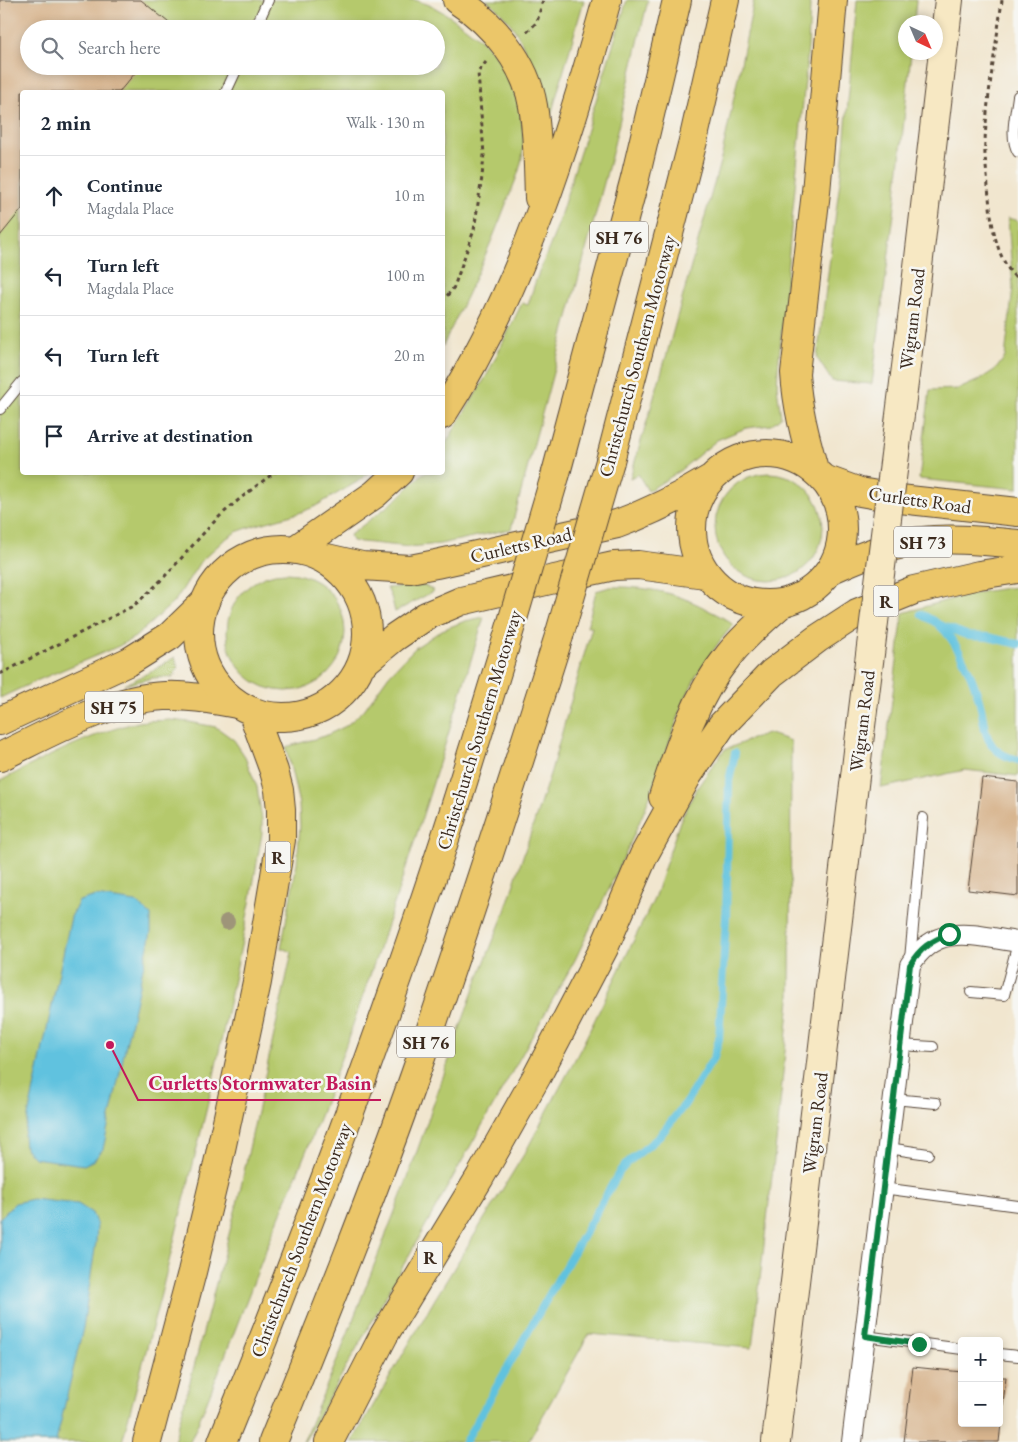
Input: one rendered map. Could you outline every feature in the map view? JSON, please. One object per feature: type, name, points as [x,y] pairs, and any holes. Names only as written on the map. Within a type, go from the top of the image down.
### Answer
[{"type":"main road","points":[[457,0],[470,8],[489,25],[517,63],[526,84],[533,104],[535,121],[540,211]]},
{"type":"main road","points":[[445,410],[488,335],[516,275],[534,230],[565,139],[607,0]]},
{"type":"main road","name":"Christchurch Southern Motorway","points":[[222,1442],[259,1352],[330,1166],[391,997],[441,850],[504,649],[556,473],[635,178],[677,0]]},
{"type":"main road","name":"Christchurch Southern Motorway","points":[[273,1442],[328,1307],[416,1071],[481,882],[559,636],[610,461],[693,141],[725,0]]},
{"type":"main road","points":[[832,569],[839,551],[843,532],[841,513],[835,494],[819,474],[800,418],[795,373],[816,192],[833,0]]},
{"type":"main road","name":"Wigram Road","points":[[776,1442],[949,0]]},
{"type":"main road","name":"SH 73","points":[[710,479],[728,464],[749,456],[771,453],[794,458],[819,474]]},
{"type":"main road","name":"Curletts Road","points":[[819,474],[860,492],[900,499],[1018,512]]},
{"type":"main road","points":[[296,549],[369,499],[396,475]]},
{"type":"main road","points":[[705,574],[694,551],[691,526],[697,501],[710,479]]},
{"type":"main road","name":"Curletts Road","points":[[324,557],[362,566],[410,569],[617,524],[674,500],[710,479]]},
{"type":"main road","name":"Curletts Road","points":[[832,569],[890,547],[933,540],[971,540],[1018,544]]},
{"type":"main road","name":"SH 75","points":[[0,721],[148,652],[170,636],[205,602],[214,585],[226,571],[241,560],[258,552],[277,548],[296,549],[324,557]]},
{"type":"main road","points":[[324,557],[349,579],[361,598],[367,620],[367,642],[362,664]]},
{"type":"main road","name":"SH 75","points":[[0,758],[68,724],[128,702],[164,696],[203,698],[245,708],[268,716],[301,715],[316,710],[344,692],[362,664],[395,637],[426,616],[462,601],[614,566],[638,565],[705,574]]},
{"type":"main road","name":"SH 73","points":[[705,574],[720,589],[739,600],[760,605],[781,604],[801,597],[818,585],[832,569]]},
{"type":"main road","name":"R","points":[[329,1442],[384,1335],[480,1176],[568,1020],[604,948],[644,855],[688,775],[722,725],[772,673],[817,638],[857,613],[914,590],[979,575],[1018,570]]},
{"type":"main road","name":"R","points":[[147,1442],[217,1168],[257,982],[281,840],[279,790],[274,771],[245,708],[223,692],[211,676],[203,658],[199,640],[200,620],[205,602]]},
{"type":"main road","points":[[644,855],[678,750],[700,699],[730,654],[781,604]]},
{"type":"street","points":[[852,1442],[910,965],[924,946],[949,934],[1018,942]]},
{"type":"lane","points":[[259,20],[268,0]]},
{"type":"lane","points":[[227,90],[234,75]]},
{"type":"lane","points":[[1018,96],[1014,133],[1018,152]]},
{"type":"lane","points":[[0,409],[20,384]]},
{"type":"lane","points":[[910,965],[923,818]]},
{"type":"lane","points":[[970,992],[1004,995],[1018,942]]},
{"type":"lane","points":[[900,1045],[933,1047]]},
{"type":"lane","points":[[894,1099],[936,1103]]},
{"type":"lane","points":[[888,1148],[928,1154]]},
{"type":"lane","points":[[882,1188],[1018,1206]]},
{"type":"lane","points":[[865,1336],[958,1348]]},
{"type":"lane","points":[[1003,1354],[1018,1356]]},
{"type":"path","points":[[522,37],[537,22],[543,0]]},
{"type":"path","points":[[1002,0],[988,109],[985,156],[995,235],[1005,264],[1018,280]]},
{"type":"path","points":[[445,298],[454,287],[474,230],[484,155],[478,72],[489,59]]},
{"type":"path","points":[[0,674],[133,606],[163,578],[217,519],[271,475]]},
{"type":"green space","points":[[0,0],[415,0],[433,7],[454,19],[487,45],[504,68],[518,102],[523,149],[519,170],[499,222],[445,342],[445,90],[20,90],[20,475],[366,475],[314,507],[236,532],[224,540],[200,562],[175,601],[135,637],[119,646],[0,698]]},
{"type":"green space","points":[[486,0],[584,0],[547,129],[534,75],[521,41],[512,26]]},
{"type":"green space","points":[[627,0],[648,0],[611,157],[511,529],[440,544],[410,547],[352,541],[350,535],[397,499],[421,475],[445,475],[445,445],[487,375],[522,303],[528,305],[555,233]]},
{"type":"green space","points":[[754,0],[809,0],[810,6],[808,48],[778,369],[777,387],[781,417],[771,425],[746,428],[717,440],[677,473],[648,491],[638,474],[630,478],[722,155]]},
{"type":"green space","points":[[857,0],[916,0],[915,15],[898,15],[898,60],[910,60],[895,206],[872,384],[832,381],[817,358],[843,158]]},
{"type":"green space","points":[[1008,218],[1018,221],[1018,489],[919,479],[930,390],[959,389],[979,380],[996,369],[1005,357],[1013,288]]},
{"type":"green space","points":[[769,473],[790,477],[807,489],[819,506],[823,527],[819,548],[807,565],[790,577],[769,581],[748,577],[731,565],[719,548],[715,527],[719,506],[731,489],[748,477]]},
{"type":"green space","points":[[286,573],[309,577],[328,590],[341,609],[345,632],[341,655],[328,674],[309,687],[286,691],[263,687],[244,674],[231,655],[227,632],[231,609],[244,590],[263,577]]},
{"type":"green space","points":[[424,585],[434,591],[395,612],[387,588]]},
{"type":"green space","points":[[610,587],[649,589],[674,595],[722,617],[733,625],[697,674],[685,699],[645,809],[575,960],[303,1442],[341,1351],[407,1180],[472,994],[505,911],[551,771],[592,627],[587,627],[596,591]]},
{"type":"green space","points":[[1018,587],[1018,776],[965,770],[881,788],[903,613],[974,594]]},
{"type":"green space","points":[[484,617],[407,865],[322,1111],[190,1442],[174,1442],[237,1204],[292,952],[281,948],[297,863],[300,826],[299,804],[286,747],[325,736],[346,726],[364,710],[389,675],[415,648],[442,630],[465,621]]},
{"type":"green space","points":[[175,657],[178,668],[172,677],[152,678],[124,685],[154,670]]},
{"type":"green space","points":[[170,720],[216,727],[234,740],[244,755],[257,787],[262,820],[262,833],[250,903],[209,1099],[122,1442],[0,1442],[0,781],[68,747],[103,733],[139,722]]},
{"type":"green space","points":[[767,733],[791,741],[790,999],[778,1125],[752,1348],[589,1334],[528,1442],[352,1442],[435,1299],[526,1151],[581,1048],[654,899],[680,821],[697,788],[724,750]]},
{"type":"water","points":[[96,896],[136,902],[151,915],[151,932],[103,1149],[94,1160],[84,1165],[34,1158],[25,1148],[24,1135],[71,917],[79,901]]},
{"type":"water","points":[[32,1199],[78,1204],[92,1213],[97,1225],[96,1242],[83,1328],[56,1442],[0,1442],[0,1218],[15,1203]]},
{"type":"building","points":[[0,0],[141,0],[165,20],[20,20],[20,75],[133,75],[121,90],[20,90],[20,211],[0,236]]},
{"type":"building","points":[[982,778],[1018,782],[1018,896],[968,890]]},
{"type":"building","points":[[913,1367],[958,1372],[958,1427],[1001,1427],[999,1442],[904,1442]]},
{"type":"building","points":[[1003,1377],[1006,1377],[1003,1405]]},
{"type":"waterway","points":[[921,614],[938,624],[946,632],[965,663],[975,686],[989,741],[1000,753],[1018,760]]},
{"type":"waterway","points":[[940,625],[969,636],[988,637],[1018,644]]},
{"type":"waterway","points":[[465,1442],[620,1171],[659,1137],[685,1104],[714,1057],[719,1039],[726,918],[729,781],[735,753]]},
{"type":"place","name":"Curletts Stormwater Basin","points":[[110,1045]]},
{"type":"route","points":[[919,1344],[865,1336],[910,965],[924,946],[949,934]]}]
